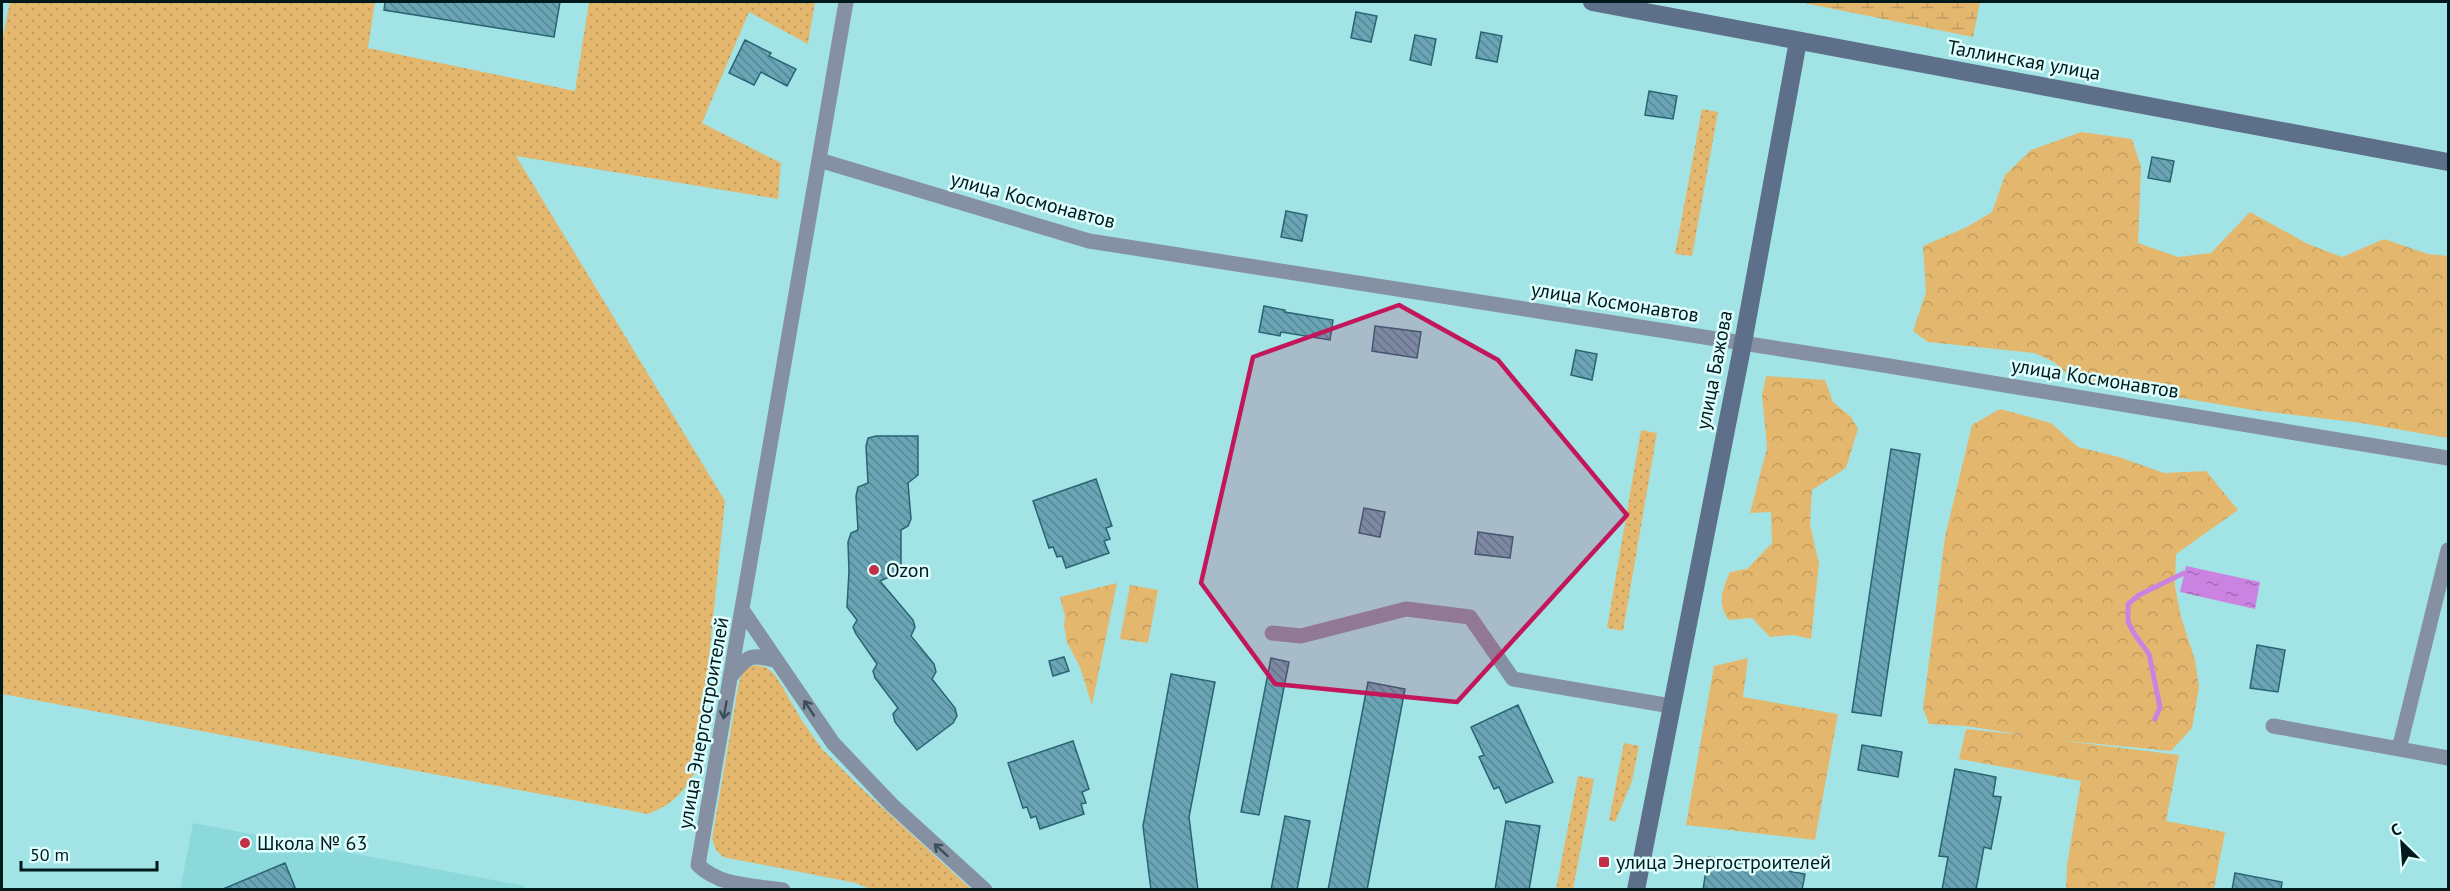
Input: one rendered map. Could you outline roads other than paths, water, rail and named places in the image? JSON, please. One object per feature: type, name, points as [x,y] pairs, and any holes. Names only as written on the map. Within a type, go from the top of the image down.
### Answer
[{"type":"street","points":[[743,611],[846,2]]},
{"type":"street","name":"Таллинская улица","points":[[1592,2],[2448,162]]},
{"type":"street","name":"улица Бажова","points":[[1636,890],[1743,343],[1798,41]]},
{"type":"street","name":"улица Космонавтов","points":[[819,160],[1089,241],[1743,343],[2448,458]]},
{"type":"street","points":[[2399,749],[2448,550]]},
{"type":"street","points":[[1272,633],[1301,636],[1406,609],[1470,617],[1513,679],[1671,706]]},
{"type":"street","name":"улица Энергостроителей","points":[[743,611],[833,743],[891,805],[985,890]]},
{"type":"street","name":"улица Энергостроителей","points":[[743,611],[698,865],[709,876],[722,881],[783,890]]},
{"type":"street","points":[[731,676],[745,659],[758,656],[777,661]]},
{"type":"street","points":[[2273,726],[2448,758]]},
{"type":"water","points":[[2186,566],[2260,582],[2255,609],[2180,592]]},
{"type":"waterway","points":[[2155,719],[2160,707],[2149,654],[2128,622],[2128,604],[2139,595],[2184,573]]},
{"type":"place","name":"Ozon","points":[[874,570]]},
{"type":"place","name":"Школа № 63","points":[[245,843]]},
{"type":"place","name":"улица Энергостроителей","points":[[1604,862]]}]
